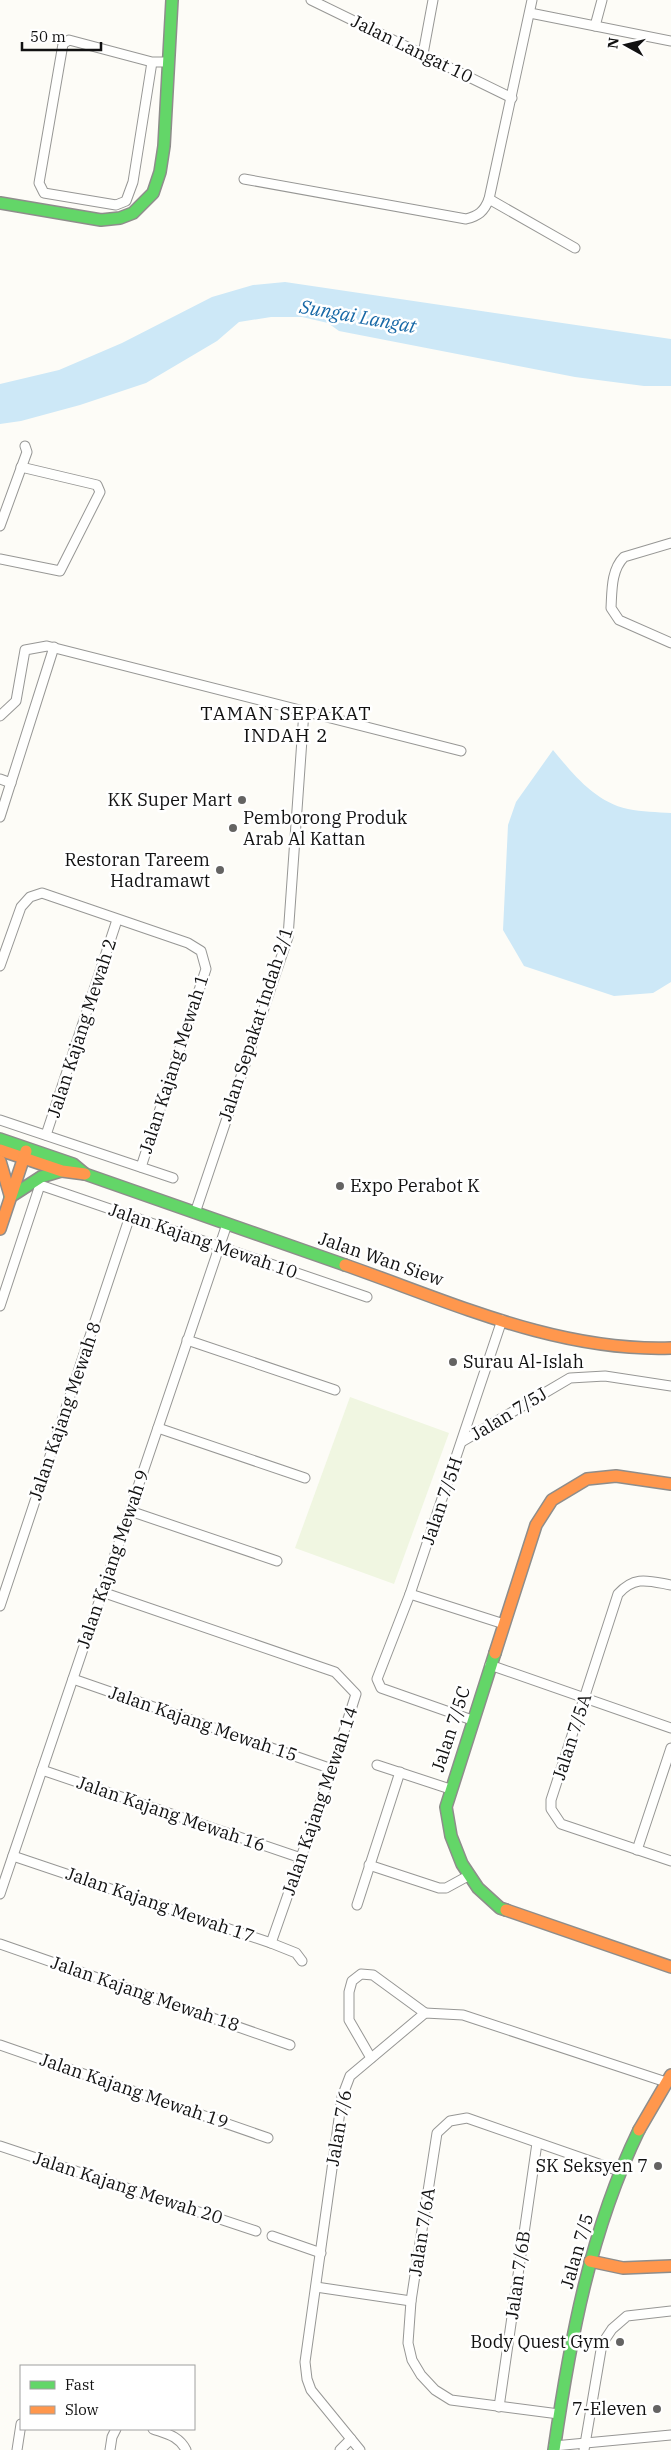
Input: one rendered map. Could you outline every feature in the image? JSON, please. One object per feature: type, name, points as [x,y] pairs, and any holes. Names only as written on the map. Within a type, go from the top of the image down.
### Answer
[{"type":"street","points":[[0,203],[101,220],[120,218],[140,208],[153,193],[160,172],[172,0]]},
{"type":"street","name":"Jalan Langat 10","points":[[311,0],[512,98]]},
{"type":"street","points":[[423,54],[433,0]]},
{"type":"street","points":[[244,179],[466,219],[477,216],[486,208],[489,199],[532,0]]},
{"type":"street","points":[[595,26],[602,0]]},
{"type":"street","points":[[530,13],[671,41]]},
{"type":"street","points":[[152,62],[133,182],[126,202],[116,205],[44,193],[39,184],[63,44],[69,40],[152,62],[168,62]]},
{"type":"street","points":[[489,199],[574,248]]},
{"type":"street","points":[[0,526],[27,452],[25,446]]},
{"type":"street","points":[[0,559],[60,571],[100,492],[99,488],[20,467]]},
{"type":"street","points":[[671,543],[624,558],[619,563],[615,569],[610,608],[619,620],[671,643]]},
{"type":"street","points":[[0,716],[16,701],[25,650],[38,646],[54,647],[460,751]]},
{"type":"street","points":[[0,817],[54,647]]},
{"type":"street","name":"Jalan Sepakat Indah 2/1","points":[[195,1213],[288,937],[304,711]]},
{"type":"street","points":[[0,779],[11,782]]},
{"type":"street","name":"Jalan Kajang Mewah 1","points":[[0,966],[20,907],[30,897],[42,893],[188,943],[201,951],[206,969],[140,1167]]},
{"type":"street","name":"Jalan Kajang Mewah 2","points":[[46,1136],[117,920]]},
{"type":"street","name":"Jalan Kajang Mewah 1","points":[[0,1120],[173,1178]]},
{"type":"street","name":"Jalan Wan Siew","points":[[0,1139],[62,1171],[86,1174],[543,1334],[598,1346],[650,1349],[671,1348]]},
{"type":"street","name":"Jalan Wan Siew","points":[[0,1150],[25,1153],[73,1164],[86,1174]]},
{"type":"street","points":[[0,1229],[25,1153]]},
{"type":"street","points":[[0,1161],[8,1182],[10,1197]]},
{"type":"street","points":[[10,1197],[41,1177],[62,1171]]},
{"type":"street","name":"Jalan Kajang Mewah 10","points":[[0,1306],[40,1185],[367,1297]]},
{"type":"street","name":"Jalan Kajang Mewah 8","points":[[0,1606],[130,1216]]},
{"type":"street","name":"Jalan Kajang Mewah 9","points":[[0,1894],[227,1224]]},
{"type":"street","name":"Jalan 7/5H","points":[[472,1720],[381,1688],[377,1679],[410,1594],[463,1441],[502,1320]]},
{"type":"street","points":[[187,1340],[335,1390]]},
{"type":"street","name":"Jalan 7/5J","points":[[463,1441],[570,1378],[605,1376],[671,1386]]},
{"type":"street","points":[[158,1428],[305,1478]]},
{"type":"street","name":"Jalan 7/5C","points":[[671,1484],[605,1476],[587,1479],[552,1500],[536,1525],[472,1720],[446,1807],[447,1826],[468,1876],[484,1896],[500,1908],[671,1967]]},
{"type":"street","points":[[130,1511],[277,1561]]},
{"type":"street","name":"Jalan 7/5A","points":[[671,1584],[641,1580],[627,1584],[618,1594],[551,1800],[551,1809],[561,1824],[671,1861]]},
{"type":"street","name":"Jalan Kajang Mewah 14","points":[[102,1592],[335,1672],[356,1694],[332,1769],[271,1943]]},
{"type":"street","points":[[410,1594],[504,1624]]},
{"type":"street","points":[[490,1665],[671,1728]]},
{"type":"street","name":"Jalan Kajang Mewah 15","points":[[73,1679],[332,1769]]},
{"type":"street","points":[[637,1850],[670,1753]]},
{"type":"street","points":[[377,1765],[450,1789]]},
{"type":"street","name":"Jalan Kajang Mewah 16","points":[[42,1770],[301,1858]]},
{"type":"street","points":[[357,1904],[400,1772]]},
{"type":"street","name":"Jalan Kajang Mewah 17","points":[[13,1856],[271,1943],[296,1953],[302,1961]]},
{"type":"street","points":[[369,1865],[439,1888],[446,1888],[468,1876]]},
{"type":"street","name":"Jalan Kajang Mewah 18","points":[[0,1944],[290,2045]]},
{"type":"street","points":[[371,2058],[349,2020],[352,1981],[361,1974],[373,1975],[425,2013],[463,2015],[668,2078]]},
{"type":"street","name":"Jalan 7/6","points":[[360,2450],[311,2390],[306,2378],[305,2362],[342,2097],[350,2076],[425,2013]]},
{"type":"street","name":"Jalan Kajang Mewah 19","points":[[0,2045],[268,2138]]},
{"type":"street","name":"Jalan 7/5","points":[[554,2448],[569,2349],[590,2261],[619,2171],[634,2139],[668,2078]]},
{"type":"street","name":"Jalan 7/6A","points":[[559,2414],[451,2400],[434,2390],[421,2375],[412,2360],[408,2343],[411,2301],[437,2133],[450,2121],[467,2118],[619,2171]]},
{"type":"street","name":"Jalan 7/6B","points":[[499,2407],[537,2142]]},
{"type":"street","name":"Jalan Kajang Mewah 20","points":[[0,2146],[256,2231]]},
{"type":"street","points":[[272,2236],[320,2253]]},
{"type":"street","points":[[590,2261],[624,2268],[671,2266]]},
{"type":"street","points":[[316,2287],[411,2301]]},
{"type":"street","points":[[584,2447],[602,2344],[612,2329],[627,2316],[671,2311]]},
{"type":"street","points":[[18,2450],[20,2430]]},
{"type":"street","points":[[156,2430],[174,2436],[182,2442],[186,2450]]},
{"type":"street","points":[[110,2450],[114,2433]]},
{"type":"street","points":[[554,2448],[584,2447],[671,2435]]},
{"type":"street","points":[[340,2450],[351,2439]]},
{"type":"green space","points":[[350,1397],[449,1433],[394,1584],[295,1548]]},
{"type":"water","name":"Sungai Langat","points":[[285,282],[671,339],[671,386],[644,386],[575,377],[339,331],[328,323],[302,317],[271,317],[239,322],[217,341],[146,383],[80,405],[21,421],[0,424],[0,384],[59,370],[122,343],[212,297],[253,285]]},
{"type":"water","points":[[553,750],[586,786],[605,800],[628,809],[671,813],[671,982],[653,993],[614,996],[524,966],[503,930],[508,825],[516,802]]},
{"type":"traffic: fast","points":[[0,203],[101,220],[120,218],[133,213],[153,193],[160,172],[164,146],[172,0]]},
{"type":"traffic: fast","points":[[0,1139],[73,1164],[85,1174],[345,1265]]},
{"type":"traffic: fast","points":[[10,1197],[41,1177],[61,1171]]},
{"type":"traffic: fast","points":[[495,1653],[446,1807],[451,1836],[462,1864],[478,1888],[500,1908],[506,1910]]},
{"type":"traffic: fast","points":[[554,2450],[567,2368],[584,2287],[607,2207],[639,2130]]},
{"type":"traffic: slow","points":[[0,1150],[62,1171],[85,1174]]},
{"type":"traffic: slow","points":[[0,1229],[26,1151]]},
{"type":"traffic: slow","points":[[0,1161],[10,1195]]},
{"type":"traffic: slow","points":[[345,1265],[465,1309],[546,1333],[587,1342],[629,1347],[671,1348]]},
{"type":"traffic: slow","points":[[495,1653],[536,1525],[552,1500],[587,1479],[616,1476],[671,1484]]},
{"type":"traffic: slow","points":[[506,1910],[671,1967]]},
{"type":"traffic: slow","points":[[639,2130],[671,2075]]},
{"type":"traffic: slow","points":[[590,2261],[623,2268],[671,2266]]},
{"type":"place","name":"KK Super Mart","points":[[242,800]]},
{"type":"place","name":"Pemborong Produk Arab Al Kattan","points":[[233,828]]},
{"type":"place","name":"Restoran Tareem Hadramawt","points":[[220,870]]},
{"type":"place","name":"Expo Perabot K","points":[[340,1186]]},
{"type":"place","name":"Surau Al-Islah","points":[[453,1362]]},
{"type":"place","name":"SK Seksyen 7","points":[[658,2166]]},
{"type":"place","name":"Body Quest Gym","points":[[620,2342]]},
{"type":"place","name":"7-Eleven","points":[[657,2409]]},
{"type":"district","name":"TAMAN SEPAKAT INDAH 2","points":[[286,724]]}]
